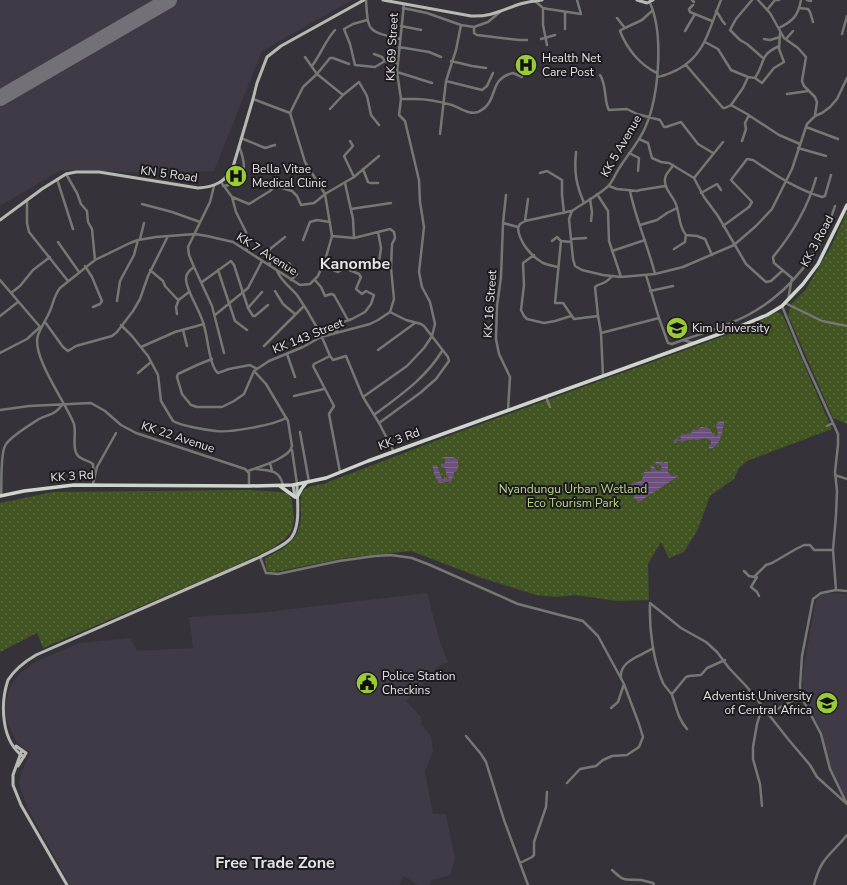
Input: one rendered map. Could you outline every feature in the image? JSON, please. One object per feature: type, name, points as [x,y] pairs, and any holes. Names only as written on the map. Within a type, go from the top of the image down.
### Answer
[{"type":"highway","name":"KK 3 Road","points":[[785,303],[807,279],[818,264],[847,204]]},
{"type":"highway","name":"KK 3 Rd","points":[[1,496],[46,488],[93,484],[249,486],[292,485],[308,482],[340,472],[750,323],[785,303]]},
{"type":"highway","points":[[281,485],[296,497],[308,482]]},
{"type":"main road","name":"KN 5 Road","points":[[0,220],[66,174],[86,171],[198,188],[214,186],[221,182],[230,173],[254,99],[262,66],[267,57],[273,50],[365,0]]},
{"type":"main road","points":[[383,0],[459,14],[480,16],[501,12],[519,4],[542,0]]},
{"type":"main road","points":[[637,0],[651,1]]},
{"type":"main road","points":[[296,497],[297,484]]},
{"type":"main road","points":[[24,757],[12,744],[3,726],[0,707],[7,681],[23,663],[260,557],[288,541],[294,535],[298,518],[296,497],[292,485]]},
{"type":"main road","points":[[12,744],[26,753],[13,775],[13,785],[17,797],[67,885]]},
{"type":"main road","points":[[16,769],[22,750]]},
{"type":"street","points":[[365,0],[369,27],[375,32],[400,38]]},
{"type":"street","points":[[535,1],[543,8],[565,13],[581,14],[577,0]]},
{"type":"street","points":[[653,10],[642,20],[620,31],[622,37],[635,57],[641,63],[657,75],[667,76],[686,65],[700,51],[705,42],[720,0]]},
{"type":"street","points":[[752,0],[736,19],[730,30],[763,58]]},
{"type":"street","points":[[705,42],[718,49],[731,70],[748,77],[755,78],[762,83],[764,82],[772,70],[784,62],[779,46],[779,28],[758,0]]},
{"type":"street","points":[[767,10],[775,0],[780,0]]},
{"type":"street","points":[[779,28],[793,20],[801,0]]},
{"type":"street","points":[[807,0],[811,1]]},
{"type":"street","name":"KK 5 Avenue","points":[[572,211],[609,186],[639,139],[649,117],[657,75],[656,28],[651,1]]},
{"type":"street","points":[[693,2],[689,10],[712,21]]},
{"type":"street","name":"KK 69 Street","points":[[404,4],[397,64],[400,99],[398,115],[405,121],[420,184],[420,202],[424,227],[419,272],[422,287],[434,315],[435,324],[432,336]]},
{"type":"street","points":[[403,8],[434,15],[461,25],[474,27],[488,22],[501,12]]},
{"type":"street","points":[[543,8],[543,25],[546,45]]},
{"type":"street","points":[[799,8],[808,9],[813,22]]},
{"type":"street","points":[[434,15],[435,9]]},
{"type":"street","points":[[716,11],[720,15],[722,22],[725,24]]},
{"type":"street","points":[[565,13],[565,29]]},
{"type":"street","points":[[685,31],[695,14]]},
{"type":"street","points":[[842,34],[847,16]]},
{"type":"street","points":[[617,18],[625,28]]},
{"type":"street","points":[[367,20],[344,28],[355,63],[356,65],[375,66],[385,61]]},
{"type":"street","points":[[440,134],[446,81],[451,61],[456,50],[461,25]]},
{"type":"street","points":[[401,26],[421,30]]},
{"type":"street","points":[[474,27],[474,33],[477,35],[527,40]]},
{"type":"street","points":[[312,66],[320,54],[326,40],[335,30]]},
{"type":"street","points":[[786,39],[793,31]]},
{"type":"street","points":[[780,33],[806,57],[802,81],[804,86],[815,97],[817,102],[815,116]]},
{"type":"street","points":[[541,39],[555,35]]},
{"type":"street","points":[[764,38],[770,40],[780,37]]},
{"type":"street","points":[[755,78],[763,58],[772,49],[779,46]]},
{"type":"street","points":[[399,47],[429,52],[441,57]]},
{"type":"street","points":[[374,54],[382,57],[385,61],[397,64]]},
{"type":"street","points":[[305,57],[317,74],[343,95]]},
{"type":"street","points":[[348,320],[334,295],[331,294],[325,296],[321,287],[314,280],[318,276],[323,265],[332,236],[330,222],[325,194],[305,162],[290,113],[303,87],[331,58],[349,64]]},
{"type":"street","points":[[451,61],[486,68]]},
{"type":"street","points":[[686,65],[720,106],[725,108],[731,104],[743,88],[748,77]]},
{"type":"street","points":[[397,72],[432,84]]},
{"type":"street","points":[[446,81],[483,90],[487,86],[493,73]]},
{"type":"street","points":[[400,99],[421,99],[453,106],[472,113],[478,112],[489,103],[493,97],[498,81],[502,77],[513,73],[522,77]]},
{"type":"street","points":[[600,75],[603,81],[609,110],[624,108],[637,114],[660,120],[664,127],[678,122],[683,123],[698,144],[713,153]]},
{"type":"street","points":[[558,268],[544,263],[534,255],[521,240],[518,233],[518,227],[525,221],[572,211],[569,219],[571,240],[573,259],[578,269],[621,277],[655,274],[683,268],[734,244],[766,218],[792,169],[806,127],[815,116],[822,113],[837,98],[847,78]]},
{"type":"street","points":[[330,109],[358,82],[367,96],[371,115],[379,125]]},
{"type":"street","points":[[787,94],[809,91]]},
{"type":"street","points":[[254,99],[290,113]]},
{"type":"street","points":[[731,104],[779,135],[800,144]]},
{"type":"street","points":[[742,141],[746,128],[745,123],[749,115]]},
{"type":"street","points":[[806,127],[838,139]]},
{"type":"street","points":[[241,138],[265,148],[275,145]]},
{"type":"street","points":[[639,139],[648,143],[652,158],[661,162],[669,163],[694,178],[701,193],[718,216],[746,264],[766,282],[771,281],[782,271]]},
{"type":"street","points":[[350,141],[353,146],[344,156],[354,177]]},
{"type":"street","points":[[694,178],[723,142]]},
{"type":"street","points":[[223,186],[233,184],[243,173],[245,163],[239,145]]},
{"type":"street","points":[[798,148],[826,156]]},
{"type":"street","points":[[576,152],[574,171],[577,188],[584,203]]},
{"type":"street","points":[[629,153],[639,158],[638,171]]},
{"type":"street","points":[[232,197],[249,204],[270,191],[274,186],[292,190],[298,196],[299,203],[304,205],[314,203],[325,194],[354,177],[379,156]]},
{"type":"street","points":[[723,226],[752,202],[731,180],[747,159],[753,160],[786,182],[822,197],[825,196],[831,176]]},
{"type":"street","points":[[673,165],[664,177],[665,186],[675,201],[681,227],[686,235],[685,242],[674,249]]},
{"type":"street","points":[[363,169],[367,180],[370,183],[378,183]]},
{"type":"street","points":[[540,173],[547,171],[562,180],[564,212]]},
{"type":"street","points":[[66,174],[77,192],[82,206],[88,211],[88,222],[92,229],[95,260]]},
{"type":"street","points":[[816,178],[812,194],[791,234],[773,257],[774,263],[790,276],[792,281],[785,303],[833,423],[838,431],[839,439],[835,463],[836,514],[833,550],[836,590]]},
{"type":"street","points":[[57,180],[73,229]]},
{"type":"street","points":[[221,182],[232,197],[236,212],[246,232],[247,251]]},
{"type":"street","points":[[345,183],[351,209],[354,238]]},
{"type":"street","points":[[701,193],[717,184],[722,190]]},
{"type":"street","points":[[214,186],[210,202],[188,247],[189,255],[215,315],[224,353]]},
{"type":"street","points":[[609,186],[617,189],[638,191],[665,186]]},
{"type":"street","points":[[630,191],[633,206],[655,274]]},
{"type":"street","points":[[597,194],[608,211],[609,241],[621,277]]},
{"type":"street","name":"KK 16 Street","points":[[506,195],[503,223],[501,277],[497,306],[496,340],[499,354],[510,377],[508,411]]},
{"type":"street","points":[[525,221],[528,199]]},
{"type":"street","points":[[590,199],[592,212],[591,221]]},
{"type":"street","points":[[27,200],[27,223],[29,232],[68,281]]},
{"type":"street","points":[[351,209],[391,203]]},
{"type":"street","points":[[142,204],[172,212],[200,222]]},
{"type":"street","points":[[646,275],[668,343],[672,344],[728,324],[747,315],[771,300],[792,281],[807,264],[819,245],[831,219],[835,206]]},
{"type":"street","points":[[640,225],[657,220],[677,208]]},
{"type":"street","points":[[303,240],[310,222],[317,220],[330,222]]},
{"type":"street","points":[[117,301],[120,281],[134,255],[144,223]]},
{"type":"street","points":[[503,223],[518,227]]},
{"type":"street","points":[[332,236],[354,238],[390,229],[395,233],[395,238],[392,244],[390,268],[394,299],[390,312],[406,320],[424,326],[442,351],[448,356],[449,361],[436,379],[420,393],[379,423]]},
{"type":"street","points":[[378,232],[381,248],[379,262]]},
{"type":"street","name":"KK 7 Avenue","points":[[94,476],[93,464],[79,457],[75,449],[76,429],[72,418],[63,405],[40,356],[37,342],[41,327],[45,322],[57,291],[68,281],[95,260],[139,239],[195,234],[233,242],[297,284],[304,286],[314,280]]},
{"type":"street","points":[[686,235],[697,236],[705,239],[712,254]]},
{"type":"street","points":[[45,322],[63,347],[69,352],[76,346],[112,336],[133,311],[140,299],[150,270],[168,236]]},
{"type":"street","points":[[270,266],[268,253],[270,249],[285,237]]},
{"type":"street","points":[[552,241],[556,237],[561,241],[586,238]]},
{"type":"street","points":[[612,251],[645,240]]},
{"type":"street","points":[[561,241],[555,303],[563,303],[570,316],[576,320],[598,316]]},
{"type":"street","points":[[58,242],[79,272]]},
{"type":"street","points":[[534,255],[522,264],[524,285],[520,308],[522,314],[527,319],[544,323],[555,322],[570,316]]},
{"type":"street","points":[[11,293],[20,286],[33,270],[50,257]]},
{"type":"street","points":[[215,315],[244,293],[262,261]]},
{"type":"street","points":[[202,282],[228,262],[232,262],[248,308],[254,317],[268,305]]},
{"type":"street","points":[[289,263],[297,274],[291,280]]},
{"type":"street","points":[[323,265],[336,272],[340,272],[342,268],[345,268],[359,274],[361,277],[356,289],[357,291],[362,294],[367,291],[374,295],[368,308],[360,315],[340,323],[338,329],[331,335]]},
{"type":"street","points":[[86,266],[102,301],[100,304],[94,306]]},
{"type":"street","points":[[194,267],[187,275],[186,280],[189,292],[197,306],[204,324],[214,369],[218,373],[229,369],[250,365],[256,370],[266,384],[289,424],[297,484]]},
{"type":"street","points":[[150,270],[163,281],[165,286],[178,299]]},
{"type":"street","points":[[218,270],[235,321],[247,330]]},
{"type":"street","points":[[277,270],[284,283],[296,294],[304,306],[333,360],[346,356],[363,397],[394,452]]},
{"type":"street","points":[[604,376],[601,333],[595,287],[605,283],[612,276]]},
{"type":"street","points":[[0,280],[41,327],[27,339],[0,353]]},
{"type":"street","points":[[650,291],[673,286]]},
{"type":"street","points":[[177,314],[176,307],[178,299],[189,292]]},
{"type":"street","points":[[248,308],[262,292]]},
{"type":"street","points":[[275,292],[283,304],[295,314]]},
{"type":"street","points":[[0,316],[18,302]]},
{"type":"street","points":[[785,303],[818,320],[847,326]]},
{"type":"street","points":[[264,346],[304,306]]},
{"type":"street","name":"KK 143 Street","points":[[256,370],[274,358],[304,347],[322,337],[354,327],[370,324],[390,312]]},
{"type":"street","points":[[601,333],[659,318]]},
{"type":"street","points":[[378,350],[415,323]]},
{"type":"street","points":[[141,347],[168,335],[204,324]]},
{"type":"street","points":[[121,325],[148,356],[158,375],[161,402],[169,416],[177,423],[216,431],[270,424],[286,418]]},
{"type":"street","points":[[183,330],[187,346]]},
{"type":"street","points":[[363,397],[407,366],[424,348],[432,336]]},
{"type":"street","points":[[682,340],[693,343]]},
{"type":"street","points":[[374,415],[414,385],[435,364],[442,351]]},
{"type":"street","points":[[287,354],[295,377]]},
{"type":"street","points":[[330,356],[314,364],[313,366],[334,406],[329,414],[340,472]]},
{"type":"street","points":[[212,359],[178,374],[177,377],[182,394],[191,405],[196,407],[222,407],[241,397],[256,370]]},
{"type":"street","points":[[138,373],[151,362]]},
{"type":"street","points":[[294,396],[324,389]]},
{"type":"street","points":[[546,397],[550,407]]},
{"type":"street","name":"KK 22 Avenue","points":[[0,410],[29,406],[91,403],[105,411],[121,425],[136,433],[248,471]]},
{"type":"street","points":[[1,496],[5,446],[12,438],[39,419],[54,414],[63,405]]},
{"type":"street","points":[[826,426],[833,423]]},
{"type":"street","points":[[300,432],[308,482]]},
{"type":"street","points":[[93,484],[97,467],[116,433]]},
{"type":"street","points":[[249,486],[248,471],[281,458],[292,450]]},
{"type":"street","points":[[270,463],[272,471]]},
{"type":"street","points":[[253,469],[272,471],[280,476],[281,485]]},
{"type":"street","points":[[835,475],[847,478]]},
{"type":"street","points":[[759,596],[757,592],[750,588],[766,565],[804,546],[810,545],[814,550],[833,550]]},
{"type":"street","points":[[260,557],[266,573],[273,575],[338,561],[375,556],[391,555],[412,558],[430,564],[518,604],[583,621],[598,636],[624,684],[618,702],[611,708]]},
{"type":"street","points":[[744,571],[753,577],[754,582]]},
{"type":"street","points":[[753,577],[757,576]]},
{"type":"street","points":[[847,591],[836,590],[821,593],[813,599],[800,666],[801,696],[819,729],[830,769],[847,804]]},
{"type":"street","points":[[687,729],[679,716],[672,694],[663,683],[653,648],[650,631],[650,603],[681,628],[712,646],[810,765],[817,776],[847,804]]},
{"type":"street","points":[[568,784],[580,769],[596,766],[612,756],[627,755],[639,748],[643,737],[640,724],[621,674],[623,666],[628,661],[653,648]]},
{"type":"street","points":[[672,694],[689,676],[701,675],[707,668],[725,660]]},
{"type":"street","points":[[768,714],[801,696]]},
{"type":"street","points":[[762,806],[760,784],[753,759],[753,747],[757,724],[763,707]]},
{"type":"street","points":[[466,736],[484,759],[528,885]]},
{"type":"street","points":[[520,863],[534,855],[534,842],[546,807],[547,792]]},
{"type":"street","points":[[814,885],[817,872],[825,858],[847,835]]},
{"type":"street","points":[[612,870],[627,881],[642,880],[653,883],[654,885]]},
{"type":"shaded area","points":[[0,0],[352,0],[262,51],[214,171],[153,173],[61,170],[0,206]]},
{"type":"shaded area","points":[[724,421],[724,424],[721,436],[716,445],[710,449],[708,446],[711,444],[711,441],[706,438],[677,441],[676,443],[673,442],[676,438],[679,440],[681,438],[679,436],[691,433],[693,429],[697,430],[701,427],[708,428],[716,437],[718,432],[716,424]]},
{"type":"shaded area","points":[[443,457],[454,457],[458,460],[458,469],[454,472],[451,481],[439,483],[432,465],[437,465],[442,479],[444,479],[444,477],[447,479],[449,478],[446,475],[446,468],[441,467],[441,463],[444,464],[446,461]]},
{"type":"shaded area","points":[[657,461],[663,463],[666,461],[668,462],[668,472],[672,476],[678,475],[639,502],[634,496],[636,493],[640,494],[641,492],[639,491],[639,487],[637,487],[633,492],[627,492],[627,486],[642,480],[644,472],[651,471],[651,466],[653,465],[656,470],[660,471],[662,467],[659,464],[656,465],[655,463]]},
{"type":"shaded area","points":[[427,593],[440,642],[448,662],[438,667],[406,701],[421,717],[422,725],[431,736],[433,751],[425,771],[433,814],[446,814],[455,859],[450,875],[432,880],[429,885],[418,885],[404,876],[399,885],[70,885],[28,809],[19,784],[21,773],[31,752],[17,743],[7,722],[5,712],[10,687],[19,674],[37,661],[80,643],[131,638],[137,651],[193,648],[189,617],[258,613]]},
{"type":"shaded area","name":"Adventist University of Central Africa","points":[[827,593],[847,594],[847,800],[830,767],[820,729],[804,695],[802,677],[817,598]]},
{"type":"green space","points":[[847,211],[847,424],[833,418],[788,315],[792,303],[806,289],[833,243]]},
{"type":"green space","name":"Nyandungu Urban Wetland Eco Tourism Park","points":[[777,312],[783,316],[832,429],[747,461],[739,468],[734,479],[710,496],[698,529],[684,552],[669,558],[661,542],[648,564],[649,600],[617,601],[576,595],[557,597],[536,595],[479,577],[411,551],[345,558],[270,573],[266,568],[265,558],[287,545],[296,535],[301,520],[300,500],[303,491],[307,488],[323,484],[451,435],[724,336],[748,327]]},
{"type":"green space","points":[[250,490],[281,492],[288,494],[292,500],[294,520],[292,530],[285,539],[271,549],[219,573],[43,648],[37,633],[0,652],[0,503],[53,492]]},
{"type":"runway","points":[[0,98],[169,0]]},
{"type":"place","name":"Health Net Care Post","points":[[526,65]]},
{"type":"place","name":"Bella Vitae Medical Clinic","points":[[236,176]]},
{"type":"place","name":"Kim University","points":[[677,328]]},
{"type":"place","name":"Police Station Checkins","points":[[367,683]]},
{"type":"place","name":"Adventist University of Central Africa","points":[[827,703]]},
{"type":"district","name":"Kanombe","points":[[355,263]]},
{"type":"district","name":"Free Trade Zone","points":[[275,862]]}]
